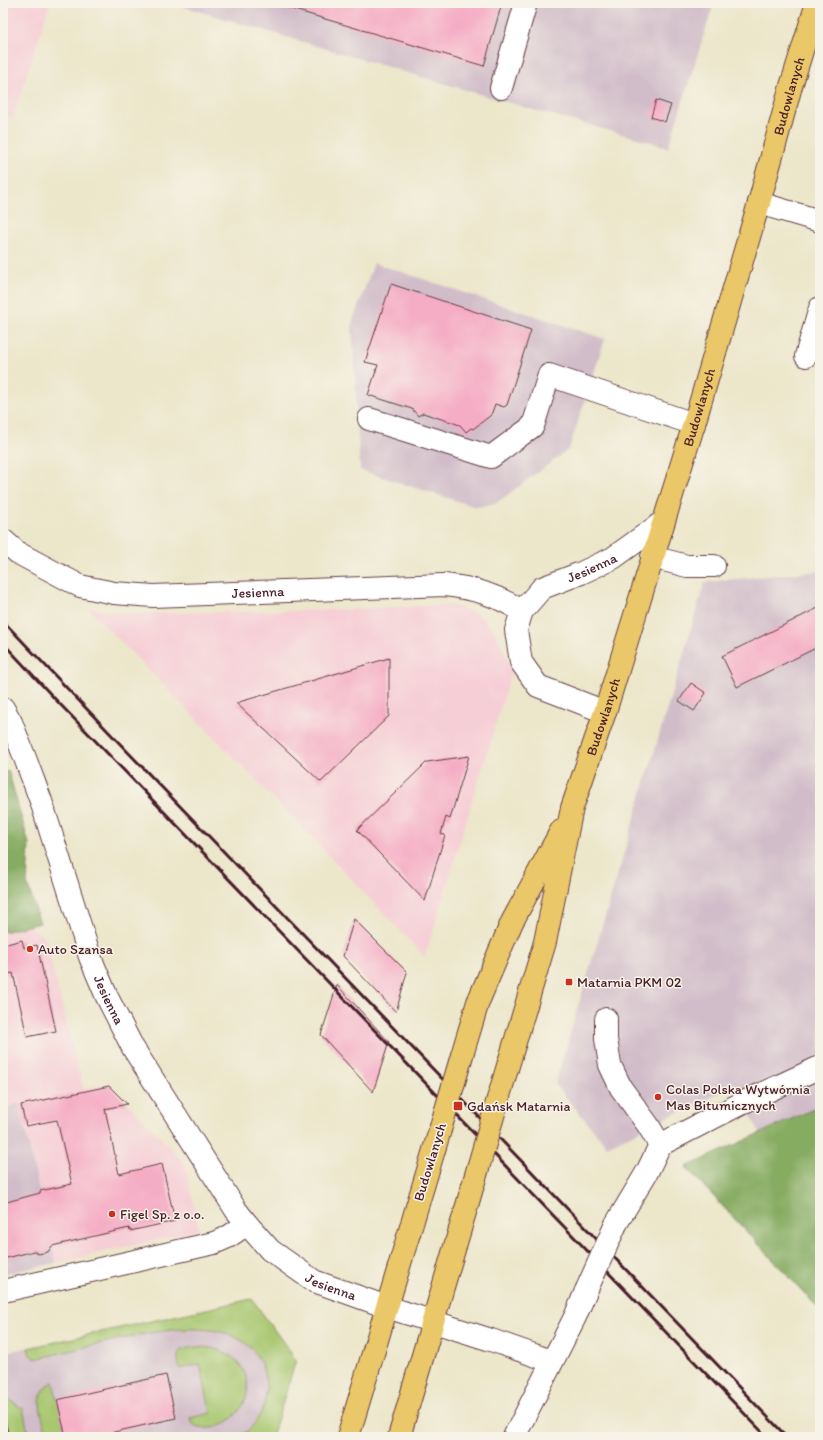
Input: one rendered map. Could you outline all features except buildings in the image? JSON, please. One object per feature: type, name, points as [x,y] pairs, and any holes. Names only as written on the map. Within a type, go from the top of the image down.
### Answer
[{"type":"main road","name":"Budowlanych","points":[[399,1437],[545,942],[572,808],[605,712],[694,424],[816,3]]},
{"type":"main road","name":"Budowlanych","points":[[348,1437],[478,1002],[512,922],[572,808]]},
{"type":"street","points":[[501,88],[526,3]]},
{"type":"street","points":[[759,203],[820,221]]},
{"type":"street","points":[[806,356],[820,308]]},
{"type":"street","points":[[369,419],[491,457],[533,426],[549,375],[694,424]]},
{"type":"street","name":"Jesienna","points":[[605,712],[538,686],[521,662],[516,630],[522,611],[542,588],[581,573],[613,558],[663,522]]},
{"type":"street","name":"Jesienna","points":[[3,540],[18,553],[80,586],[114,593],[153,596],[444,585],[463,587],[490,594],[522,611]]},
{"type":"street","points":[[652,557],[687,566],[714,566]]},
{"type":"street","name":"Jesienna","points":[[3,708],[11,722],[38,794],[90,957],[106,997],[133,1048],[246,1224],[270,1250],[314,1281],[387,1307],[551,1361]]},
{"type":"street","points":[[606,1019],[606,1038],[610,1065],[621,1088],[660,1145]]},
{"type":"street","points":[[514,1437],[551,1361],[575,1317],[616,1224],[647,1172],[660,1145],[744,1102],[820,1067]]},
{"type":"street","points":[[3,1291],[214,1243],[228,1237],[246,1224]]},
{"type":"shaded area","points":[[3,3],[50,3],[13,118],[3,115]]},
{"type":"shaded area","points":[[171,3],[714,3],[668,148]]},
{"type":"shaded area","points":[[374,263],[605,339],[569,449],[495,504],[476,507],[360,470],[352,323]]},
{"type":"shaded area","points":[[820,571],[820,1106],[760,1133],[739,1092],[729,1088],[607,1146],[555,1084],[705,582]]},
{"type":"shaded area","points":[[453,605],[479,615],[495,631],[512,670],[425,957],[324,850],[87,607],[120,614],[329,610]]},
{"type":"shaded area","points":[[29,926],[45,937],[83,1089],[109,1084],[185,1163],[199,1230],[56,1263],[19,1104],[3,1109],[3,932]]},
{"type":"shaded area","points":[[19,1103],[56,1263],[3,1274],[3,1109]]},
{"type":"shaded area","points":[[252,1299],[296,1360],[272,1437],[3,1437],[3,1353]]},
{"type":"green space","points":[[8,770],[29,844],[27,883],[40,923],[3,932],[3,773]]},
{"type":"green space","points":[[820,1106],[820,1310],[686,1167]]},
{"type":"green space","points":[[252,1299],[296,1360],[272,1437],[239,1437],[252,1427],[260,1414],[265,1399],[266,1383],[258,1358],[244,1342],[224,1333],[201,1329],[151,1333],[127,1337],[36,1359],[30,1355],[28,1348]]},
{"type":"green space","points":[[205,1347],[222,1351],[229,1355],[243,1369],[246,1377],[248,1386],[244,1403],[239,1411],[223,1425],[204,1428],[193,1424],[190,1418],[211,1413],[200,1364],[180,1369],[178,1362],[180,1351],[187,1348]]},
{"type":"green space","points":[[53,1382],[66,1437],[48,1437],[40,1407],[42,1393],[46,1387]]},
{"type":"green space","points":[[3,1395],[23,1409],[29,1437],[9,1437],[3,1413]]},
{"type":"railway","points":[[3,621],[787,1437]]},
{"type":"railway","points":[[3,643],[56,700],[767,1437]]},
{"type":"place","name":"Auto Szansa","points":[[30,949]]},
{"type":"place","name":"Matarnia PKM 02","points":[[569,982]]},
{"type":"place","name":"Colas Polska Wytwórnia Mas Bitumicznych","points":[[658,1097]]},
{"type":"place","name":"Gdańsk Matarnia","points":[[458,1106]]},
{"type":"place","name":"Figel Sp. z o.o.","points":[[112,1214]]}]
